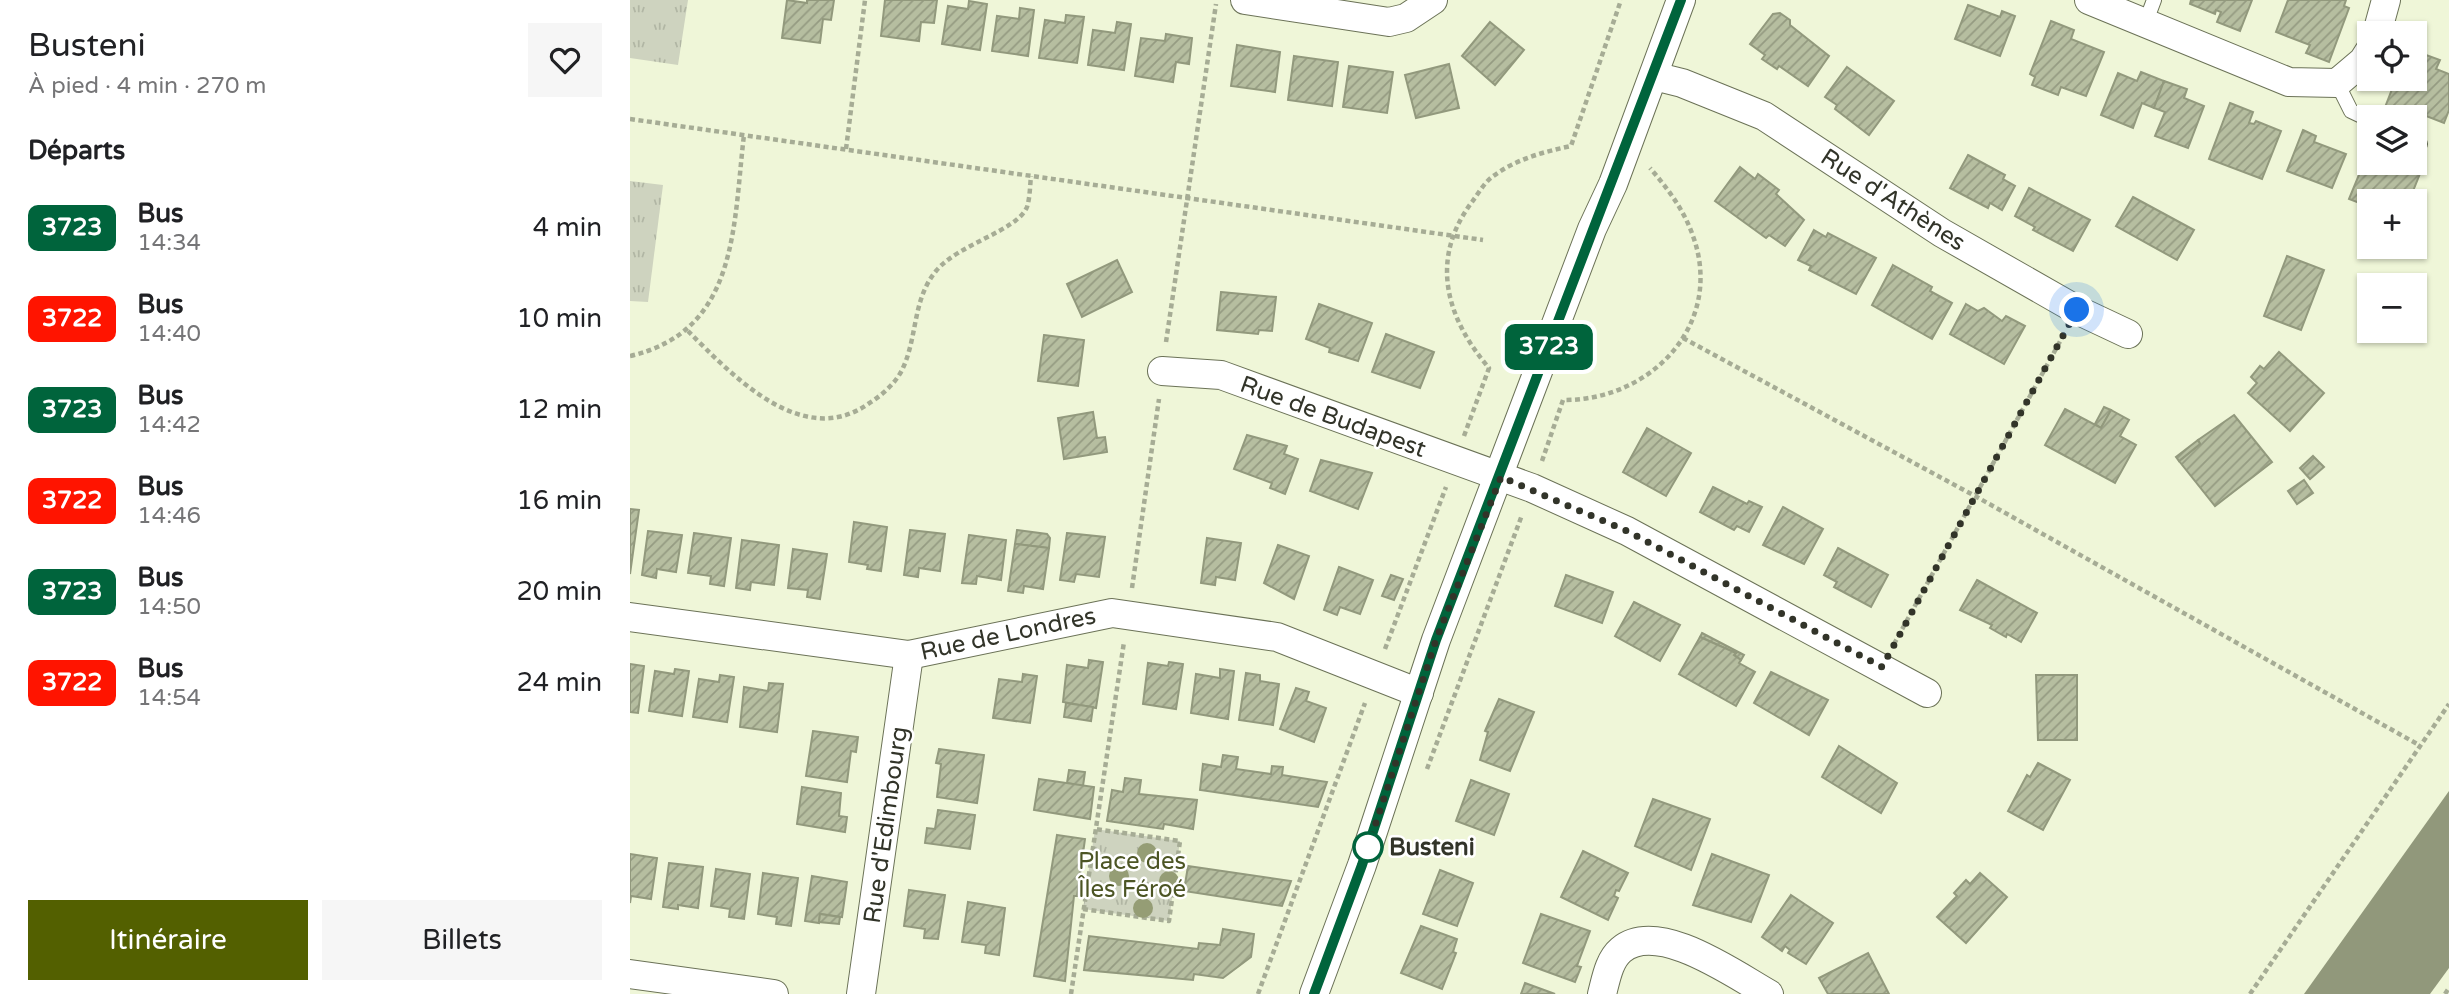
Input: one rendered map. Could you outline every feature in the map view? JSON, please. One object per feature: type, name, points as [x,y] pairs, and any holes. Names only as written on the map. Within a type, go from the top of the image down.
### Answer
[{"type":"street","points":[[1245,0],[1389,22],[1406,18],[1433,0]]},
{"type":"street","points":[[1314,994],[1362,865],[1419,693],[1592,229],[1613,184],[1681,0]]},
{"type":"street","points":[[2089,0],[2149,12],[2289,82],[2337,83],[2357,66]]},
{"type":"street","points":[[2380,21],[2386,0]]},
{"type":"street","name":"Rue d'Athènes","points":[[1654,76],[1682,83],[1763,116],[1941,233],[2077,310],[2128,334]]},
{"type":"street","name":"Rue de Budapest","points":[[1163,371],[1221,375],[1501,477],[1627,531],[1927,693]]},
{"type":"street","name":"Rue de Londres","points":[[630,617],[909,655],[1112,613],[1277,637],[1419,693]]},
{"type":"street","name":"Rue d'Edimbourg","points":[[861,994],[909,655]]},
{"type":"street","points":[[1602,994],[1608,969],[1621,950],[1639,941],[1657,941],[1677,945],[1769,994]]},
{"type":"street","points":[[630,974],[775,994]]},
{"type":"lane","points":[[2337,83],[2351,111],[2357,114]]},
{"type":"path","points":[[846,149],[865,0]]},
{"type":"path","points":[[1071,994],[1217,0]]},
{"type":"path","points":[[630,119],[1483,240]]},
{"type":"path","points":[[630,356],[650,351],[688,331],[723,279],[729,257],[744,135]]},
{"type":"path","points":[[688,331],[729,372],[769,401],[793,413],[820,419],[854,413],[884,392],[900,374],[910,352],[922,292],[937,270],[961,248],[1019,218],[1027,207],[1031,176]]},
{"type":"path","points":[[1882,667],[2077,310]]},
{"type":"path","points":[[1683,338],[1975,496],[2419,745]]},
{"type":"path","points":[[2250,994],[2449,705]]},
{"type":"path","points":[[1083,909],[1169,921],[1180,841],[1095,830]]},
{"type":"path","points":[[2445,994],[2449,988]]},
{"type":"green space","points":[[630,0],[688,0],[678,65],[630,58]]},
{"type":"green space","points":[[630,181],[663,185],[648,302],[630,301]]},
{"type":"green space","name":"Place des Îles Féroé","points":[[1095,829],[1180,841],[1169,921],[1083,909]]},
{"type":"shaded area","points":[[2449,791],[2449,968],[2430,994],[2304,994]]},
{"type":"building","points":[[787,0],[807,3],[807,0],[834,0],[831,20],[823,19],[820,43],[782,38]]},
{"type":"building","points":[[885,0],[937,0],[934,23],[921,22],[919,41],[881,36]]},
{"type":"building","points":[[2191,0],[2252,0],[2240,31],[2217,22],[2221,12],[2216,10],[2215,14],[2190,4]]},
{"type":"building","points":[[2288,0],[2346,0],[2344,6],[2349,8],[2329,62],[2306,53],[2310,45],[2276,32]]},
{"type":"building","points":[[969,1],[987,4],[980,50],[942,44],[948,6],[968,9]]},
{"type":"building","points":[[1968,5],[2000,17],[2002,11],[2015,16],[2000,56],[1955,39]]},
{"type":"building","points":[[1020,8],[1034,10],[1028,56],[992,51],[997,16],[1019,19]]},
{"type":"building","points":[[1780,13],[1790,20],[1790,25],[1829,56],[1808,86],[1779,66],[1777,69],[1762,59],[1765,55],[1750,44],[1773,14]]},
{"type":"building","points":[[1066,15],[1084,17],[1077,63],[1039,58],[1045,20],[1065,23]]},
{"type":"building","points":[[2051,21],[2074,30],[2071,39],[2104,52],[2086,96],[2061,87],[2058,95],[2032,85],[2035,77],[2030,74]]},
{"type":"building","points":[[1117,22],[1131,24],[1124,70],[1088,65],[1093,30],[1115,33]]},
{"type":"building","points":[[1490,22],[1524,50],[1495,85],[1462,56]]},
{"type":"building","points":[[1166,34],[1192,38],[1189,64],[1176,62],[1173,82],[1135,76],[1141,38],[1165,41]]},
{"type":"building","points":[[1237,45],[1280,52],[1275,92],[1231,86]]},
{"type":"building","points":[[2427,55],[2440,60],[2436,69],[2449,74],[2449,110],[2444,123],[2427,116],[2427,105],[2386,105],[2391,91],[2427,91]]},
{"type":"building","points":[[1294,56],[1338,62],[1332,106],[1288,100]]},
{"type":"building","points":[[1449,64],[1459,108],[1416,118],[1405,75]]},
{"type":"building","points":[[1349,66],[1393,72],[1387,113],[1343,107]]},
{"type":"building","points":[[1847,67],[1894,101],[1869,135],[1835,109],[1837,105],[1825,97]]},
{"type":"building","points":[[2141,72],[2164,81],[2154,108],[2142,103],[2133,128],[2101,115],[2118,73],[2137,81]]},
{"type":"building","points":[[2164,81],[2187,89],[2184,98],[2204,106],[2188,148],[2155,136],[2165,112],[2154,108]]},
{"type":"building","points":[[2230,103],[2253,112],[2249,123],[2254,124],[2256,121],[2281,131],[2262,179],[2209,159]]},
{"type":"building","points":[[2303,130],[2316,136],[2314,142],[2346,154],[2332,188],[2287,171]]},
{"type":"building","points":[[1968,155],[2005,175],[2003,179],[2015,186],[2002,210],[1990,203],[1988,208],[1950,188]]},
{"type":"building","points":[[1740,167],[1755,179],[1758,174],[1779,190],[1776,194],[1804,220],[1785,246],[1769,235],[1766,238],[1715,201]]},
{"type":"building","points":[[2359,175],[2419,175],[2414,189],[2357,189],[2357,202],[2349,199]]},
{"type":"building","points":[[2029,188],[2090,220],[2073,251],[2033,230],[2035,227],[2015,216]]},
{"type":"building","points":[[2133,197],[2194,230],[2177,260],[2116,226]]},
{"type":"building","points":[[1814,230],[1826,237],[1828,233],[1876,258],[1856,294],[1809,270],[1811,266],[1798,260]]},
{"type":"building","points":[[2287,256],[2324,270],[2301,330],[2264,316]]},
{"type":"building","points":[[1117,260],[1132,292],[1082,317],[1067,284]]},
{"type":"building","points":[[1893,265],[1932,287],[1930,291],[1952,303],[1932,339],[1872,305]]},
{"type":"building","points":[[1221,292],[1276,297],[1272,331],[1259,330],[1258,334],[1217,330]]},
{"type":"building","points":[[1319,304],[1372,323],[1358,361],[1329,352],[1330,348],[1306,339]]},
{"type":"building","points":[[1966,304],[1978,311],[1984,308],[2002,321],[2006,316],[2025,326],[2004,364],[1950,334]]},
{"type":"building","points":[[1386,334],[1434,352],[1420,388],[1372,372]]},
{"type":"building","points":[[1044,335],[1084,340],[1078,386],[1038,381]]},
{"type":"building","points":[[2279,352],[2324,393],[2290,431],[2248,393],[2257,383],[2251,377],[2260,366],[2264,369]]},
{"type":"building","points":[[2104,407],[2111,410],[2101,428],[2095,424]]},
{"type":"building","points":[[2065,409],[2101,428],[2111,410],[2129,420],[2120,436],[2136,445],[2115,483],[2045,445]]},
{"type":"building","points":[[1093,412],[1097,438],[1105,437],[1107,452],[1064,459],[1058,418]]},
{"type":"building","points":[[2234,415],[2272,462],[2215,506],[2179,461],[2200,444],[2198,440]]},
{"type":"building","points":[[1647,428],[1691,453],[1666,496],[1623,472]]},
{"type":"building","points":[[1247,435],[1287,446],[1284,454],[1298,459],[1285,494],[1270,488],[1272,483],[1234,469]]},
{"type":"building","points":[[2198,440],[2200,444],[2179,461],[2176,457]]},
{"type":"building","points":[[2313,456],[2324,467],[2310,479],[2300,468]]},
{"type":"building","points":[[1321,460],[1372,473],[1358,509],[1310,491]]},
{"type":"building","points":[[2304,480],[2313,493],[2297,504],[2288,491]]},
{"type":"building","points":[[1713,487],[1747,504],[1749,501],[1762,507],[1749,532],[1737,526],[1734,530],[1700,512]]},
{"type":"building","points":[[1783,507],[1823,529],[1804,564],[1763,545]]},
{"type":"building","points":[[630,509],[639,510],[630,574]]},
{"type":"building","points":[[854,522],[887,527],[881,571],[867,569],[868,565],[849,562]]},
{"type":"building","points":[[910,530],[945,534],[940,571],[919,568],[918,577],[904,575]]},
{"type":"building","points":[[1017,530],[1047,534],[1050,538],[1049,548],[1015,544]]},
{"type":"building","points":[[648,531],[682,535],[676,572],[657,569],[656,578],[642,575]]},
{"type":"building","points":[[694,533],[731,538],[724,586],[710,584],[711,576],[688,573]]},
{"type":"building","points":[[1067,533],[1105,537],[1099,577],[1076,574],[1074,582],[1060,580]]},
{"type":"building","points":[[969,535],[1006,540],[1001,580],[977,576],[976,584],[962,583]]},
{"type":"building","points":[[1207,538],[1241,543],[1235,580],[1216,577],[1215,585],[1201,583]]},
{"type":"building","points":[[742,540],[779,545],[774,585],[751,582],[750,590],[736,588]]},
{"type":"building","points":[[1015,544],[1049,548],[1043,589],[1024,586],[1023,593],[1008,591]]},
{"type":"building","points":[[1278,545],[1309,556],[1294,599],[1264,583]]},
{"type":"building","points":[[1838,548],[1888,575],[1871,607],[1834,587],[1837,582],[1824,575]]},
{"type":"building","points":[[793,549],[827,554],[820,599],[807,597],[808,590],[788,588]]},
{"type":"building","points":[[1339,567],[1373,580],[1360,614],[1340,607],[1337,615],[1324,610]]},
{"type":"building","points":[[1391,575],[1403,579],[1394,600],[1382,596]]},
{"type":"building","points":[[1566,575],[1613,592],[1602,623],[1555,606]]},
{"type":"building","points":[[1977,580],[2037,613],[2021,642],[2007,634],[2006,637],[1990,628],[1992,625],[1960,610]]},
{"type":"building","points":[[1634,602],[1680,625],[1660,661],[1615,636]]},
{"type":"building","points":[[1702,633],[1744,655],[1741,660],[1734,655],[1736,653],[1700,637]]},
{"type":"building","points":[[1700,637],[1736,653],[1734,655],[1741,660],[1739,663],[1755,672],[1736,706],[1679,674]]},
{"type":"building","points":[[1089,660],[1103,662],[1096,708],[1063,702],[1067,665],[1088,668]]},
{"type":"building","points":[[1169,662],[1183,664],[1176,709],[1143,704],[1148,663],[1168,666]]},
{"type":"building","points":[[630,664],[644,666],[638,713],[630,712]]},
{"type":"building","points":[[675,669],[689,671],[682,716],[649,711],[655,671],[674,674]]},
{"type":"building","points":[[1220,669],[1234,671],[1228,719],[1191,713],[1196,674],[1220,678]]},
{"type":"building","points":[[1771,672],[1828,700],[1809,735],[1754,703]]},
{"type":"building","points":[[1246,673],[1260,675],[1260,681],[1279,684],[1273,725],[1239,720]]},
{"type":"building","points":[[1023,674],[1037,676],[1030,723],[993,718],[999,679],[1022,682]]},
{"type":"building","points":[[720,675],[734,677],[727,722],[693,717],[699,679],[719,682]]},
{"type":"building","points":[[2036,675],[2077,675],[2077,740],[2038,740]]},
{"type":"building","points":[[769,683],[783,684],[777,732],[740,727],[744,687],[768,691]]},
{"type":"building","points":[[1296,688],[1309,692],[1306,701],[1326,708],[1314,742],[1280,729]]},
{"type":"building","points":[[1499,699],[1534,712],[1510,771],[1480,760],[1488,732],[1485,731]]},
{"type":"building","points":[[1066,703],[1093,707],[1091,721],[1064,717]]},
{"type":"building","points":[[813,731],[858,737],[856,752],[851,751],[847,782],[806,776]]},
{"type":"building","points":[[1839,746],[1897,783],[1881,813],[1822,777]]},
{"type":"building","points":[[939,749],[984,755],[977,803],[937,797],[941,764],[936,763]]},
{"type":"building","points":[[1223,755],[1238,757],[1236,769],[1271,774],[1272,766],[1283,767],[1282,775],[1327,782],[1318,807],[1200,790],[1203,764],[1221,767]]},
{"type":"building","points":[[2038,763],[2070,780],[2043,830],[2008,811],[2027,775],[2030,777]]},
{"type":"building","points":[[1069,770],[1085,772],[1083,786],[1067,783]]},
{"type":"building","points":[[1125,778],[1141,780],[1139,794],[1197,800],[1193,829],[1164,824],[1163,829],[1107,821],[1112,790],[1123,792]]},
{"type":"building","points":[[1039,779],[1094,787],[1090,819],[1034,810]]},
{"type":"building","points":[[1471,780],[1509,794],[1494,835],[1456,821]]},
{"type":"building","points":[[802,787],[841,793],[839,816],[847,817],[845,832],[797,824]]},
{"type":"building","points":[[1653,799],[1710,819],[1691,870],[1635,846]]},
{"type":"building","points":[[938,810],[975,815],[970,849],[925,843],[927,828],[935,829]]},
{"type":"building","points":[[1057,835],[1085,839],[1077,896],[1074,896],[1065,981],[1034,976]]},
{"type":"building","points":[[1583,851],[1628,873],[1619,891],[1616,890],[1614,896],[1618,898],[1608,920],[1561,897]]},
{"type":"building","points":[[630,854],[657,858],[651,899],[631,896],[630,903]]},
{"type":"building","points":[[1712,854],[1769,875],[1751,922],[1693,905]]},
{"type":"building","points":[[669,863],[703,867],[698,908],[678,905],[678,909],[663,907]]},
{"type":"building","points":[[1188,866],[1291,881],[1282,906],[1184,891]]},
{"type":"building","points":[[716,869],[750,874],[744,919],[729,917],[730,909],[711,906]]},
{"type":"building","points":[[1440,870],[1473,883],[1457,926],[1423,914]]},
{"type":"building","points":[[763,873],[798,878],[791,926],[776,924],[777,917],[758,914]]},
{"type":"building","points":[[1980,873],[2007,897],[1966,943],[1937,917],[1957,896],[1954,893],[1966,880],[1970,884]]},
{"type":"building","points":[[812,876],[847,882],[842,917],[820,914],[819,923],[805,921]]},
{"type":"building","points":[[909,890],[945,895],[938,939],[924,938],[925,929],[904,926]]},
{"type":"building","points":[[1791,895],[1833,923],[1806,964],[1788,953],[1790,950],[1785,946],[1782,951],[1762,937]]},
{"type":"building","points":[[968,902],[1005,908],[999,955],[985,953],[986,945],[962,942]]},
{"type":"building","points":[[820,914],[840,917],[839,924],[819,922]]},
{"type":"building","points":[[1541,914],[1590,931],[1577,966],[1581,967],[1575,982],[1523,963]]},
{"type":"building","points":[[1421,926],[1457,939],[1453,952],[1456,953],[1442,989],[1401,973]]},
{"type":"building","points":[[1223,929],[1254,934],[1251,957],[1223,978],[1194,974],[1193,980],[1084,970],[1089,936],[1198,949],[1199,943],[1220,945]]},
{"type":"building","points":[[1868,953],[1889,994],[1828,994],[1819,978]]},
{"type":"building","points":[[1525,983],[1555,994],[1521,994]]},
{"type":"bus line","name":"3723","points":[[1314,994],[1362,865],[1436,640],[1501,477],[1592,229],[1613,184],[1681,0]]},
{"type":"place","name":"Busteni","points":[[1368,847]]},
{"type":"route","points":[[1368,847],[1436,640],[1501,477],[1532,488],[1627,531],[1882,667],[2077,310]]}]
